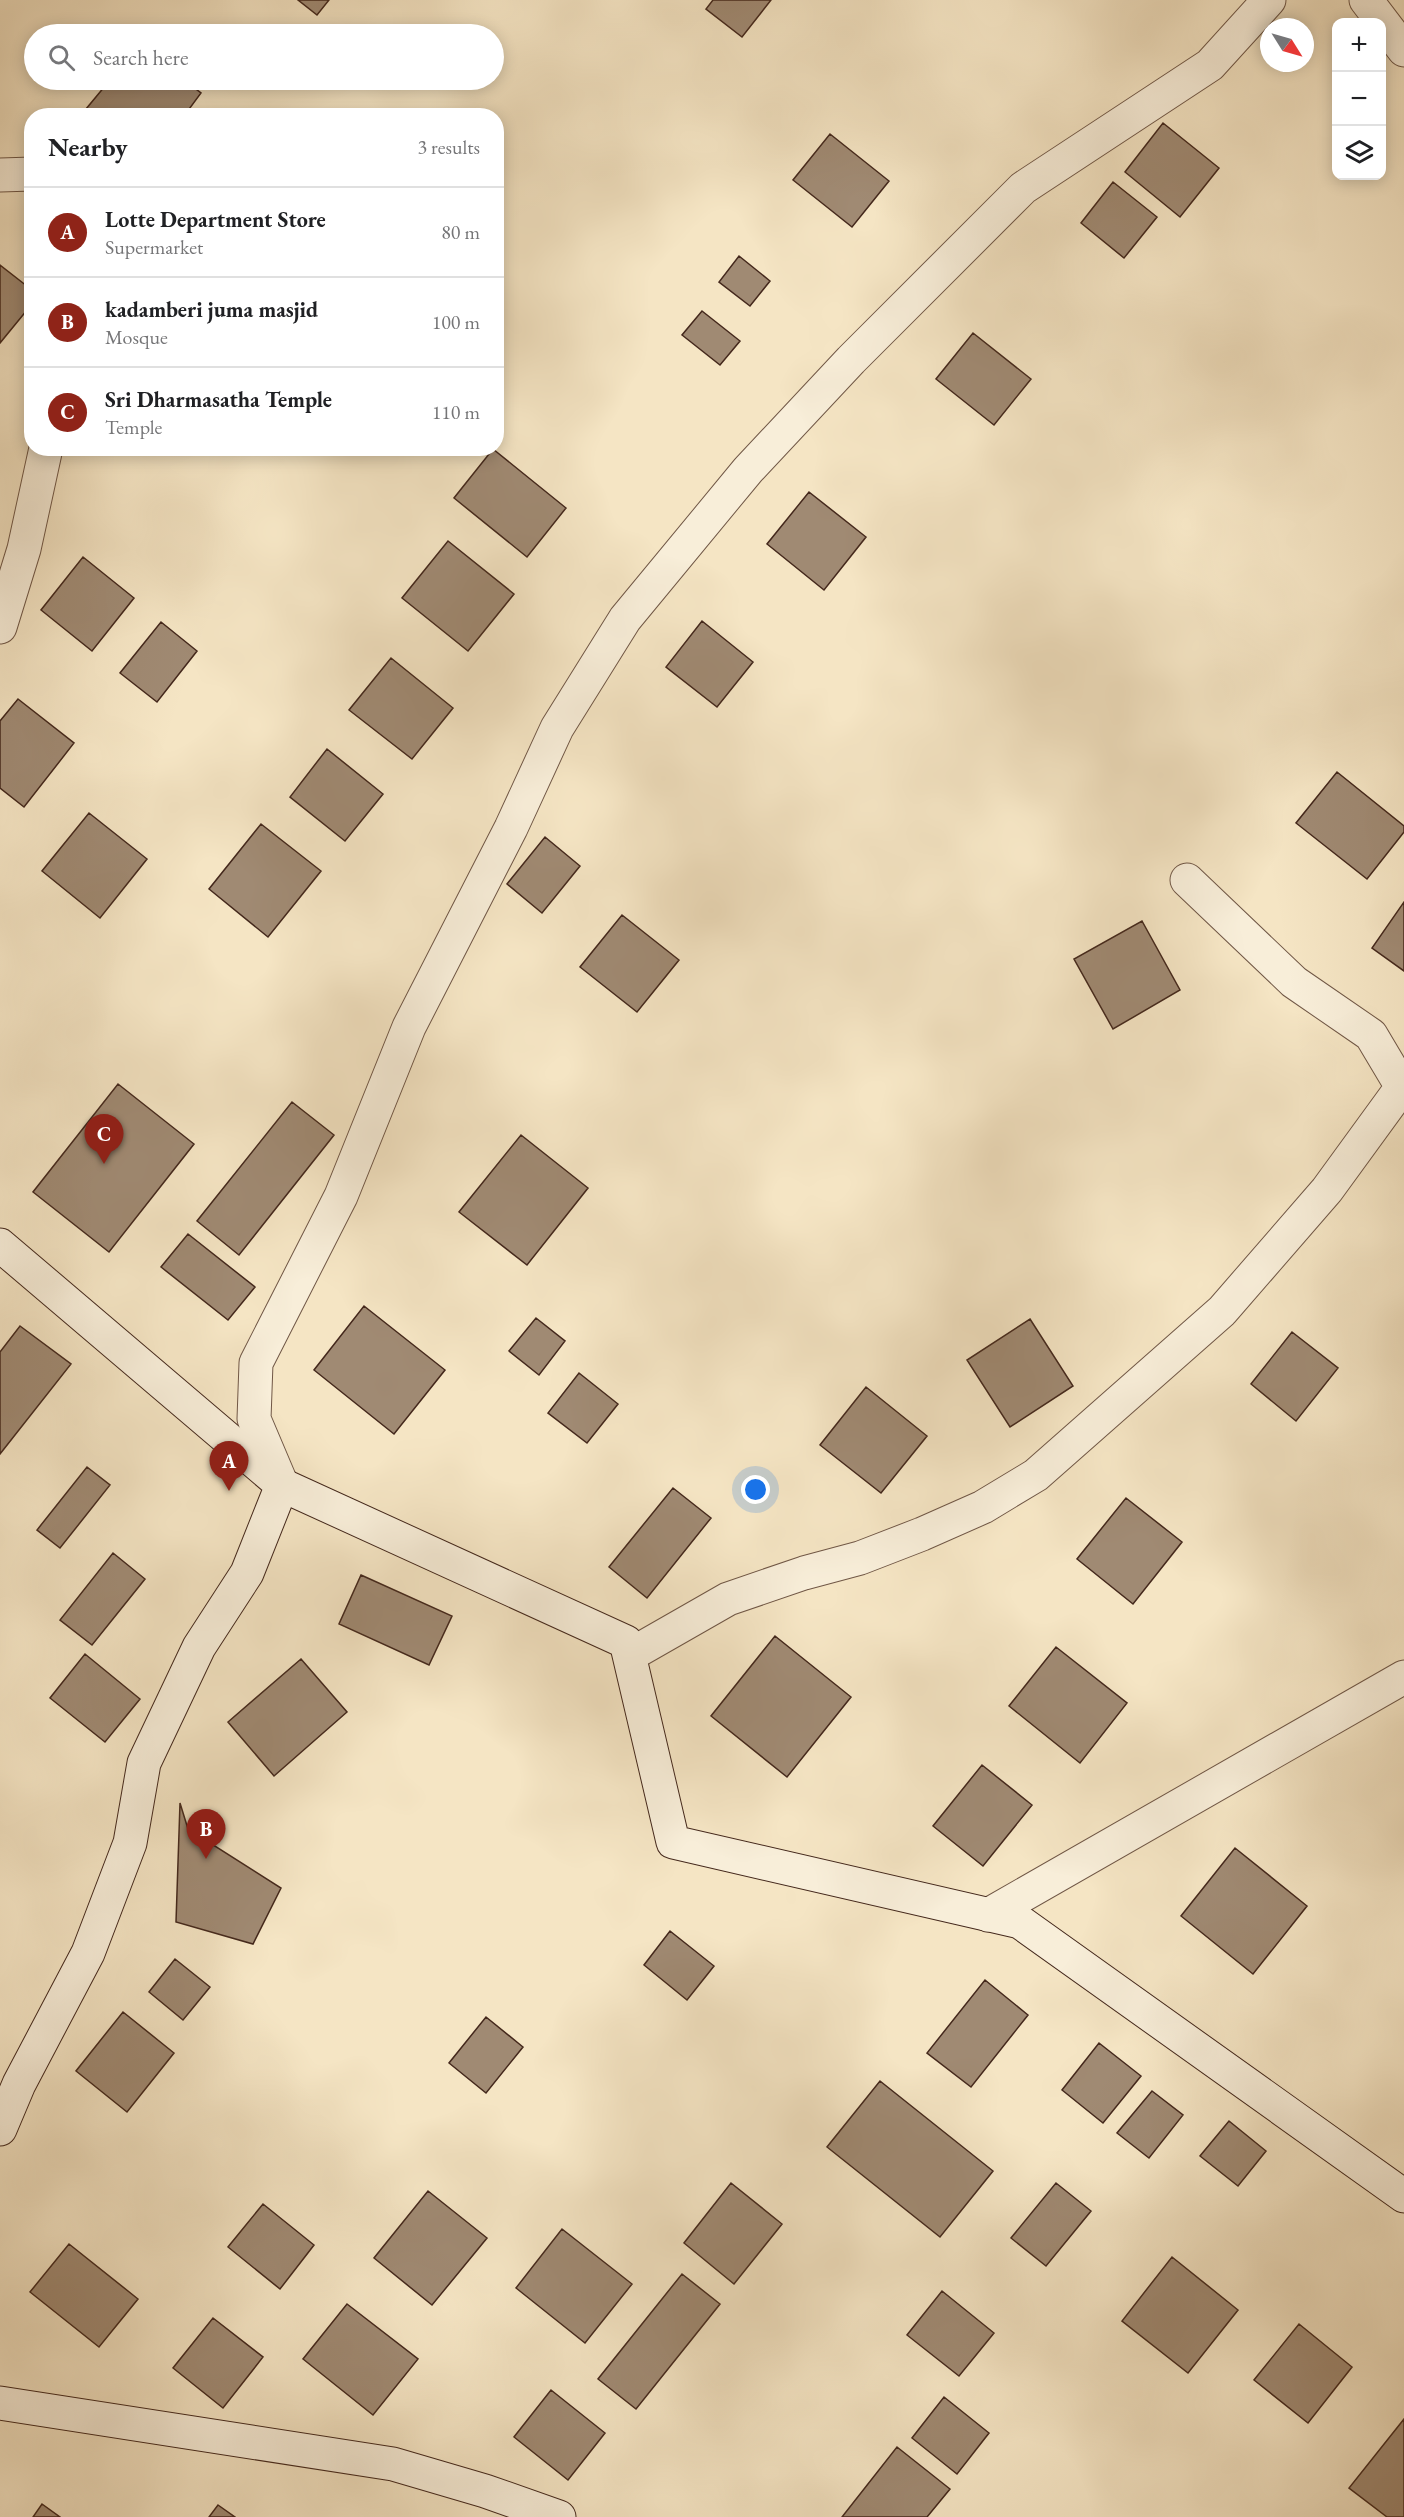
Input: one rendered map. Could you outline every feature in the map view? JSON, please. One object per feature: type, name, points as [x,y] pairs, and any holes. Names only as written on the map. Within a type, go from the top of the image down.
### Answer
[{"type":"street","points":[[0,2129],[10,2084],[88,1953],[130,1843],[144,1763],[199,1647],[247,1573],[282,1485],[254,1419],[256,1363],[341,1196],[409,1027],[511,828],[557,728],[625,619],[748,470],[851,360],[1023,188],[1210,65],[1269,0]]},
{"type":"street","points":[[1366,0],[1404,50]]},
{"type":"street","points":[[0,175],[24,174]]},
{"type":"street","points":[[0,627],[24,549],[44,456]]},
{"type":"street","points":[[630,1655],[728,1599],[804,1573],[860,1558],[922,1534],[983,1507],[1036,1475],[1222,1311],[1327,1190],[1402,1087],[1371,1035],[1294,982],[1187,880]]},
{"type":"street","points":[[0,1245],[282,1485],[626,1642],[673,1842],[1020,1922],[1404,2196]]},
{"type":"street","points":[[988,1915],[1404,1677]]},
{"type":"street","points":[[0,2403],[393,2464],[485,2491],[559,2517]]},
{"type":"building","points":[[298,0],[329,0],[317,15]]},
{"type":"building","points":[[713,0],[771,0],[742,37],[706,9]]},
{"type":"building","points":[[102,90],[197,90],[201,93],[190,108],[87,108]]},
{"type":"building","points":[[1163,123],[1219,168],[1180,217],[1125,172]]},
{"type":"building","points":[[830,134],[889,181],[852,227],[793,180]]},
{"type":"building","points":[[1113,182],[1157,217],[1124,258],[1081,223]]},
{"type":"building","points":[[739,256],[770,281],[750,306],[719,282]]},
{"type":"building","points":[[0,265],[24,284],[24,314],[0,343]]},
{"type":"building","points":[[702,311],[740,341],[720,365],[682,335]]},
{"type":"building","points":[[973,333],[1031,379],[994,425],[936,379]]},
{"type":"building","points":[[487,456],[502,456],[566,508],[527,557],[454,498]]},
{"type":"building","points":[[809,492],[866,537],[824,590],[767,544]]},
{"type":"building","points":[[448,541],[514,594],[468,651],[402,598]]},
{"type":"building","points":[[83,557],[134,598],[92,651],[41,610]]},
{"type":"building","points":[[702,621],[753,662],[717,707],[666,667]]},
{"type":"building","points":[[161,622],[197,651],[157,702],[120,673]]},
{"type":"building","points":[[391,658],[453,708],[412,759],[349,710]]},
{"type":"building","points":[[18,699],[74,743],[24,807],[0,788],[0,721]]},
{"type":"building","points":[[327,749],[383,794],[345,841],[290,797]]},
{"type":"building","points":[[1337,772],[1404,826],[1404,832],[1367,879],[1296,823]]},
{"type":"building","points":[[89,813],[147,859],[100,918],[42,871]]},
{"type":"building","points":[[261,824],[321,871],[268,937],[209,889]]},
{"type":"building","points":[[545,837],[580,866],[542,913],[507,884]]},
{"type":"building","points":[[1404,902],[1404,971],[1372,948]]},
{"type":"building","points":[[622,915],[679,960],[637,1012],[580,967]]},
{"type":"building","points":[[1142,921],[1180,990],[1113,1029],[1074,959]]},
{"type":"building","points":[[118,1084],[194,1144],[109,1252],[33,1192]]},
{"type":"building","points":[[292,1102],[334,1135],[239,1255],[197,1221]]},
{"type":"building","points":[[521,1135],[588,1188],[527,1265],[459,1212]]},
{"type":"building","points":[[188,1234],[255,1287],[228,1320],[161,1267]]},
{"type":"building","points":[[364,1306],[445,1370],[394,1434],[314,1370]]},
{"type":"building","points":[[536,1318],[565,1341],[539,1375],[509,1351]]},
{"type":"building","points":[[1030,1319],[1073,1386],[1010,1427],[967,1360]]},
{"type":"building","points":[[20,1326],[71,1364],[0,1454],[0,1352]]},
{"type":"building","points":[[1292,1332],[1338,1368],[1296,1421],[1251,1384]]},
{"type":"building","points":[[579,1373],[618,1404],[587,1443],[548,1413]]},
{"type":"building","points":[[866,1387],[927,1436],[881,1493],[820,1445]]},
{"type":"building","points":[[87,1467],[110,1485],[60,1548],[37,1530]]},
{"type":"building","points":[[673,1488],[711,1518],[647,1598],[609,1567]]},
{"type":"building","points":[[1126,1498],[1182,1542],[1133,1604],[1077,1559]]},
{"type":"building","points":[[113,1553],[145,1579],[92,1645],[60,1620]]},
{"type":"building","points":[[361,1575],[452,1616],[429,1665],[339,1624]]},
{"type":"building","points":[[775,1636],[851,1697],[787,1777],[711,1716]]},
{"type":"building","points":[[1056,1647],[1127,1703],[1080,1763],[1009,1706]]},
{"type":"building","points":[[85,1654],[140,1699],[105,1742],[50,1698]]},
{"type":"building","points":[[301,1659],[347,1712],[274,1776],[228,1722]]},
{"type":"building","points":[[982,1765],[1032,1805],[983,1866],[933,1826]]},
{"type":"building","points":[[180,1803],[188,1829],[281,1888],[253,1944],[176,1922]]},
{"type":"building","points":[[1235,1848],[1307,1906],[1253,1974],[1181,1916]]},
{"type":"building","points":[[670,1931],[714,1966],[687,2000],[644,1965]]},
{"type":"building","points":[[175,1959],[210,1987],[183,2020],[149,1992]]},
{"type":"building","points":[[985,1980],[1028,2015],[971,2087],[927,2053]]},
{"type":"building","points":[[123,2012],[174,2053],[127,2112],[76,2071]]},
{"type":"building","points":[[486,2017],[523,2047],[486,2093],[449,2063]]},
{"type":"building","points":[[1099,2043],[1141,2076],[1103,2123],[1062,2090]]},
{"type":"building","points":[[880,2081],[993,2171],[940,2237],[827,2147]]},
{"type":"building","points":[[1152,2091],[1183,2115],[1149,2158],[1117,2133]]},
{"type":"building","points":[[1229,2121],[1266,2151],[1238,2186],[1200,2156]]},
{"type":"building","points":[[731,2183],[782,2224],[734,2284],[684,2243]]},
{"type":"building","points":[[1056,2183],[1091,2211],[1046,2266],[1011,2238]]},
{"type":"building","points":[[428,2191],[487,2238],[432,2305],[374,2258]]},
{"type":"building","points":[[263,2204],[314,2245],[280,2289],[228,2247]]},
{"type":"building","points":[[562,2229],[632,2284],[585,2343],[516,2288]]},
{"type":"building","points":[[69,2244],[138,2299],[99,2347],[30,2292]]},
{"type":"building","points":[[1172,2257],[1238,2310],[1188,2373],[1122,2321]]},
{"type":"building","points":[[682,2274],[720,2304],[636,2409],[598,2379]]},
{"type":"building","points":[[942,2291],[994,2333],[959,2376],[907,2335]]},
{"type":"building","points":[[347,2304],[418,2359],[373,2415],[303,2359]]},
{"type":"building","points":[[213,2318],[263,2357],[223,2408],[173,2368]]},
{"type":"building","points":[[1299,2324],[1352,2367],[1308,2423],[1254,2380]]},
{"type":"building","points":[[551,2390],[605,2433],[568,2480],[514,2437]]},
{"type":"building","points":[[944,2397],[989,2433],[957,2474],[912,2438]]},
{"type":"building","points":[[1404,2419],[1404,2517],[1387,2517],[1349,2488]]},
{"type":"building","points":[[897,2447],[950,2489],[927,2517],[842,2517]]},
{"type":"building","points":[[42,2504],[60,2517],[33,2517]]},
{"type":"building","points":[[218,2505],[235,2517],[209,2517]]},
{"type":"place","name":"Sri Dharmasatha Temple","points":[[104,1164]]},
{"type":"place","name":"Lotte Department Store","points":[[229,1491]]},
{"type":"place","name":"kadamberi juma masjid","points":[[206,1859]]}]
